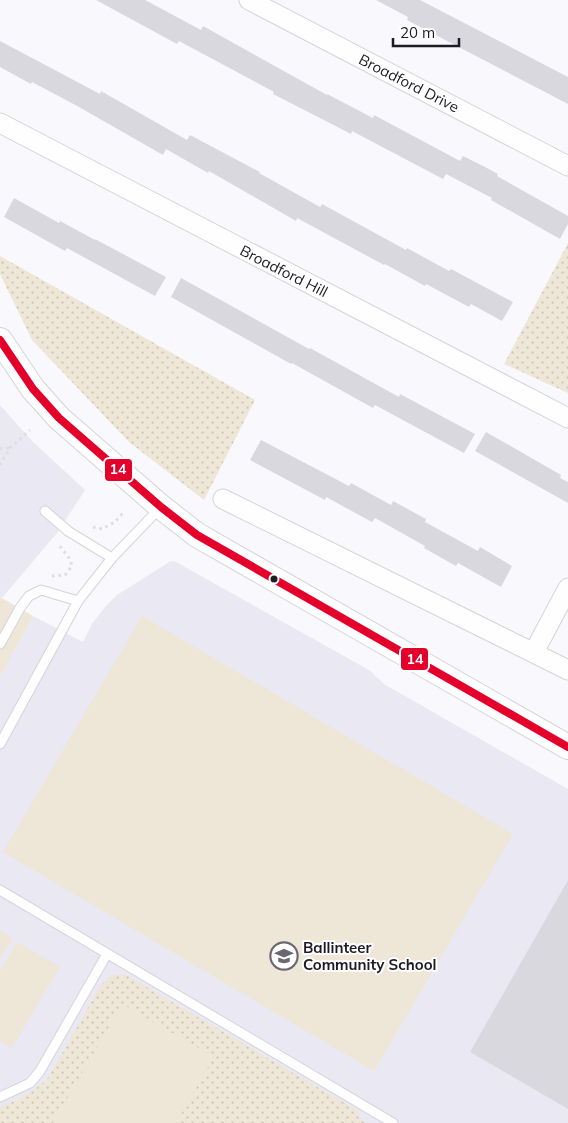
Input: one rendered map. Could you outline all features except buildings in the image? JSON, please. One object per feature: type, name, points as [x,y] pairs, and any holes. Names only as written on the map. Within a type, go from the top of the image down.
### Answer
[{"type":"street","name":"Broadford Drive","points":[[250,0],[568,166]]},
{"type":"street","name":"Broadford Hill","points":[[0,124],[568,418]]},
{"type":"street","points":[[0,340],[33,389],[59,418],[161,507],[197,535],[568,747]]},
{"type":"street","points":[[223,499],[568,670]]},
{"type":"street","points":[[534,652],[568,588]]},
{"type":"lane","points":[[0,744],[78,601],[112,558],[161,507]]},
{"type":"lane","points":[[45,511],[65,529],[112,558]]},
{"type":"lane","points":[[0,644],[29,596],[41,590],[78,601]]},
{"type":"lane","points":[[0,890],[393,1123]]},
{"type":"lane","points":[[0,1097],[30,1083],[40,1071],[107,954]]},
{"type":"path","points":[[0,465],[10,448],[30,430]]},
{"type":"path","points":[[0,449],[10,448]]},
{"type":"path","points":[[49,576],[66,575],[72,566],[70,560],[58,544],[59,539],[70,522],[102,529],[115,522],[123,513]]},
{"type":"shaded area","points":[[568,243],[568,393],[504,364]]},
{"type":"shaded area","points":[[0,256],[255,400],[204,500],[129,442],[32,340],[0,274]]},
{"type":"shaded area","points":[[0,405],[32,441],[85,490],[57,533],[2,598],[0,597]]},
{"type":"shaded area","name":"Ballinteer Community School","points":[[171,561],[176,562],[369,670],[384,684],[568,789],[568,1123],[0,1123],[0,677],[33,616],[83,642],[92,624],[117,595]]},
{"type":"shaded area","points":[[0,597],[33,616],[0,677]]},
{"type":"shaded area","points":[[142,616],[513,834],[374,1071],[3,852]]},
{"type":"shaded area","points":[[0,931],[12,938],[0,958]]},
{"type":"shaded area","points":[[17,942],[60,967],[12,1048],[0,1041],[0,971]]},
{"type":"shaded area","points":[[112,975],[126,975],[355,1109],[359,1112],[359,1119],[366,1123],[0,1123],[0,1107],[26,1095],[48,1078],[101,985]]},
{"type":"shaded area","points":[[122,1004],[214,1057],[176,1123],[53,1123]]},
{"type":"transit line","name":"14","points":[[0,340],[33,389],[59,418],[161,507],[197,535],[568,747]]},
{"type":"place","name":"Ballinteer Community School","points":[[284,956]]}]
